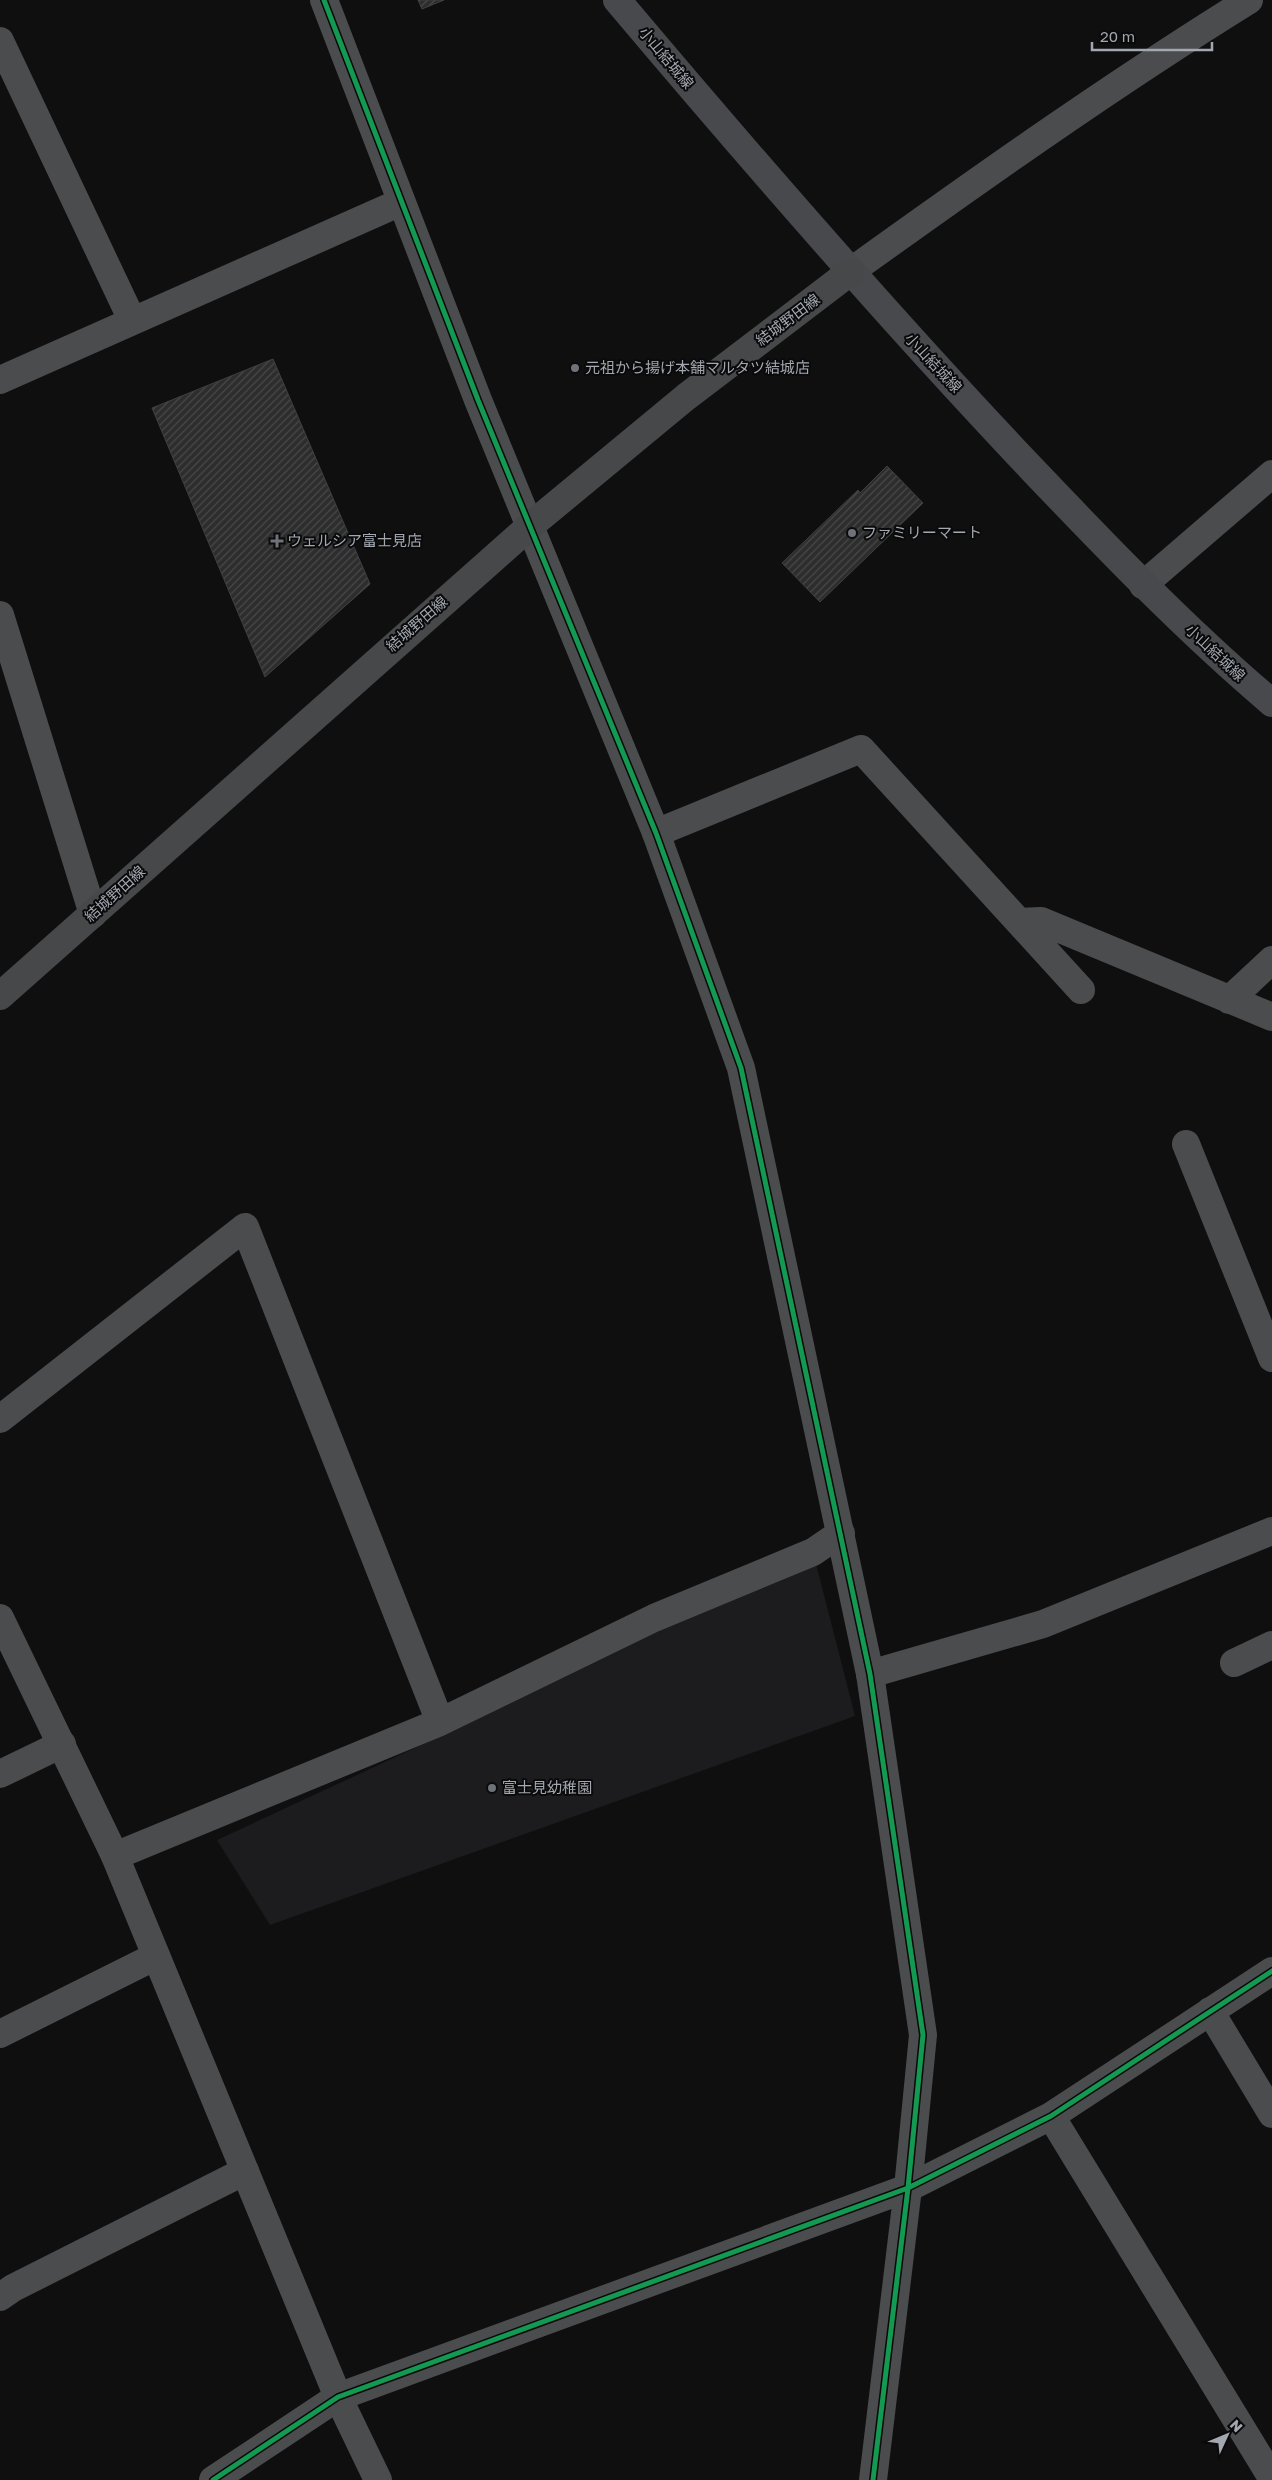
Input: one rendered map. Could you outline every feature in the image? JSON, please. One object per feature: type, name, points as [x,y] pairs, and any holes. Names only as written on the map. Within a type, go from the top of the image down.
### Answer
[{"type":"main road","name":"小山結城線","points":[[617,0],[850,272],[939,371],[1143,585],[1230,667],[1272,703]]},
{"type":"main road","name":"結城野田線","points":[[0,996],[530,526],[686,397],[850,272]]},
{"type":"street","points":[[324,0],[401,202],[530,526],[656,833],[740,1068],[870,1674],[923,2035],[908,2188],[873,2480]]},
{"type":"street","points":[[850,272],[1070,116],[1157,57],[1249,0]]},
{"type":"street","points":[[0,41],[132,320]]},
{"type":"street","points":[[0,380],[401,202]]},
{"type":"street","points":[[1143,585],[1272,474]]},
{"type":"street","points":[[0,615],[93,914]]},
{"type":"street","points":[[656,833],[861,749],[1081,990]]},
{"type":"street","points":[[1019,922],[1041,921],[1229,1000],[1272,1016]]},
{"type":"street","points":[[1229,1000],[1272,960]]},
{"type":"street","points":[[1186,1144],[1272,1358]]},
{"type":"street","points":[[0,1419],[245,1227],[440,1722]]},
{"type":"street","points":[[870,1674],[1043,1624],[1272,1531]]},
{"type":"street","points":[[115,1856],[440,1722],[654,1618],[813,1552],[841,1533]]},
{"type":"street","points":[[0,1618],[115,1856],[338,2397],[378,2480]]},
{"type":"street","points":[[1234,1663],[1272,1645]]},
{"type":"street","points":[[0,1774],[62,1744]]},
{"type":"street","points":[[0,2034],[156,1956]]},
{"type":"street","points":[[213,2480],[338,2397],[908,2188],[1051,2116],[1272,1971]]},
{"type":"street","points":[[1210,2012],[1272,2114]]},
{"type":"street","points":[[1051,2116],[1272,2478]]},
{"type":"street","points":[[0,2297],[13,2288],[245,2171]]},
{"type":"shaded area","name":"富士見幼稚園","points":[[813,1552],[855,1716],[270,1925],[217,1840],[443,1735]]},
{"type":"building","points":[[418,0],[444,0],[422,9]]},
{"type":"building","points":[[273,359],[370,584],[265,677],[152,408]]},
{"type":"building","name":"ファミリーマート","points":[[887,466],[923,503],[820,602],[782,563],[858,490],[860,493]]},
{"type":"cycle path","points":[[324,0],[478,400],[656,833],[741,1068],[870,1674],[923,2035],[908,2188],[873,2480]]},
{"type":"cycle path","points":[[213,2480],[338,2397],[908,2188],[1051,2116],[1272,1971]]},
{"type":"place","name":"元祖から揚げ本舗マルタツ結城店","points":[[575,368]]},
{"type":"place","name":"ファミリーマート","points":[[852,533]]},
{"type":"place","name":"ウェルシア富士見店","points":[[277,541]]},
{"type":"place","name":"富士見幼稚園","points":[[492,1788]]}]
